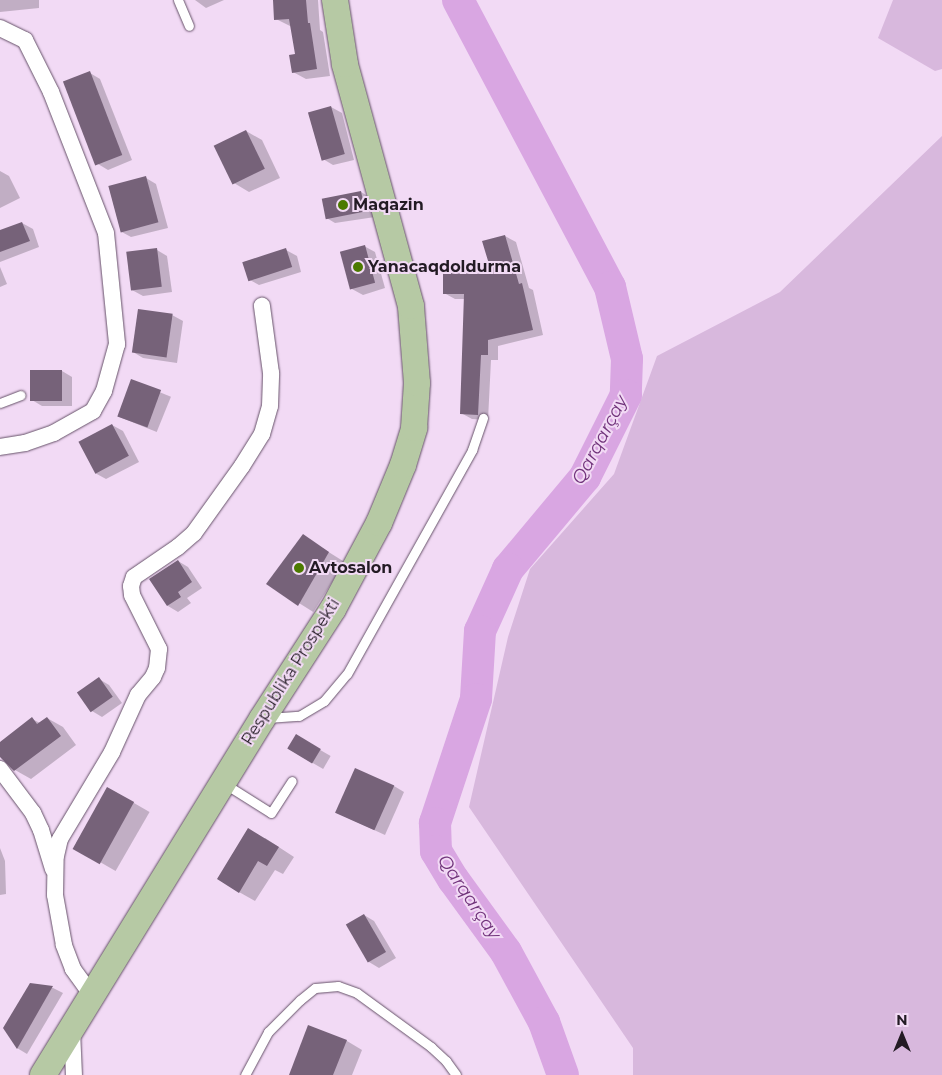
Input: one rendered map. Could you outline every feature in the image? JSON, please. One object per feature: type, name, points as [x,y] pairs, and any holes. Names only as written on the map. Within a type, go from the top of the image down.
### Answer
[{"type":"main road","name":"Respublika Prospekti","points":[[43,1075],[222,782],[333,609],[379,523],[403,465],[414,428],[417,383],[411,306],[345,64],[335,0]]},
{"type":"street","points":[[0,28],[25,40],[51,92],[106,233],[117,344],[104,391],[93,411],[54,433],[25,443],[0,447]]},
{"type":"street","points":[[91,994],[73,969],[64,945],[55,895],[54,873],[60,839],[112,752],[138,694],[153,677],[157,668],[159,649],[132,595],[130,586],[134,577],[178,547],[194,533],[242,466],[262,434],[270,406],[271,373],[262,306]]},
{"type":"street","points":[[0,769],[33,813],[42,830],[54,873]]},
{"type":"street","points":[[72,1025],[74,1075]]},
{"type":"lane","points":[[178,0],[189,26]]},
{"type":"lane","points":[[0,403],[20,395]]},
{"type":"lane","points":[[262,719],[299,716],[324,701],[347,674],[472,450],[483,418]]},
{"type":"lane","points":[[222,782],[271,813],[292,781]]},
{"type":"lane","points":[[245,1075],[268,1032],[300,1000],[315,988],[338,986],[357,993],[431,1047],[446,1061],[456,1075]]},
{"type":"shaded area","points":[[893,0],[942,0],[942,69],[935,71],[878,38]]},
{"type":"shaded area","points":[[942,136],[942,1075],[633,1075],[633,1048],[469,807],[508,637],[530,569],[614,474],[657,356],[780,292]]},
{"type":"building","points":[[273,0],[306,0],[308,23],[310,23],[317,69],[292,73],[289,55],[295,54],[289,19],[274,20]]},
{"type":"building","points":[[90,71],[122,155],[95,165],[63,81]]},
{"type":"building","points":[[331,106],[345,154],[322,161],[308,113]]},
{"type":"building","points":[[246,130],[265,169],[232,184],[214,146]]},
{"type":"building","points":[[146,176],[158,222],[121,232],[108,186]]},
{"type":"building","name":"Maqazin","points":[[361,191],[365,212],[326,219],[322,199]]},
{"type":"building","points":[[22,222],[30,241],[0,252],[0,230]]},
{"type":"building","points":[[505,235],[519,284],[522,283],[533,330],[488,340],[488,355],[481,355],[478,415],[460,414],[464,294],[443,294],[443,273],[492,274],[482,241]]},
{"type":"building","name":"Yanacaqdoldurma","points":[[365,245],[375,283],[350,289],[340,252]]},
{"type":"building","points":[[157,248],[162,287],[131,290],[126,252]]},
{"type":"building","points":[[286,248],[292,267],[248,281],[242,262]]},
{"type":"building","points":[[138,309],[173,314],[167,357],[132,353]]},
{"type":"building","points":[[30,370],[62,370],[62,401],[30,401]]},
{"type":"building","points":[[131,379],[161,390],[147,428],[117,417]]},
{"type":"building","points":[[112,424],[129,456],[95,474],[78,442]]},
{"type":"building","name":"Avtosalon","points":[[303,534],[329,552],[298,606],[266,584]]},
{"type":"building","points":[[178,560],[192,582],[178,592],[181,597],[167,606],[149,579]]},
{"type":"building","points":[[99,677],[113,697],[91,712],[77,692]]},
{"type":"building","points":[[32,717],[37,724],[47,717],[61,736],[14,771],[0,757],[0,742]]},
{"type":"building","points":[[296,734],[321,749],[312,764],[287,749]]},
{"type":"building","points":[[355,768],[394,785],[374,830],[335,813]]},
{"type":"building","points":[[107,787],[134,802],[100,864],[73,849]]},
{"type":"building","points":[[248,828],[279,847],[267,866],[258,861],[239,893],[217,879]]},
{"type":"building","points":[[364,914],[386,952],[368,963],[346,925]]},
{"type":"building","points":[[30,983],[53,986],[17,1049],[3,1028]]},
{"type":"building","points":[[308,1025],[347,1040],[333,1075],[289,1075]]},
{"type":"waterway","name":"Qarqarçay","points":[[458,0],[610,287],[627,359],[626,395],[585,477],[508,569],[480,631],[476,699],[435,823],[436,851],[453,879],[506,952],[544,1022],[563,1075]]},
{"type":"place","name":"Maqazin","points":[[343,205]]},
{"type":"place","name":"Yanacaqdoldurma","points":[[358,267]]},
{"type":"place","name":"Avtosalon","points":[[299,568]]}]
